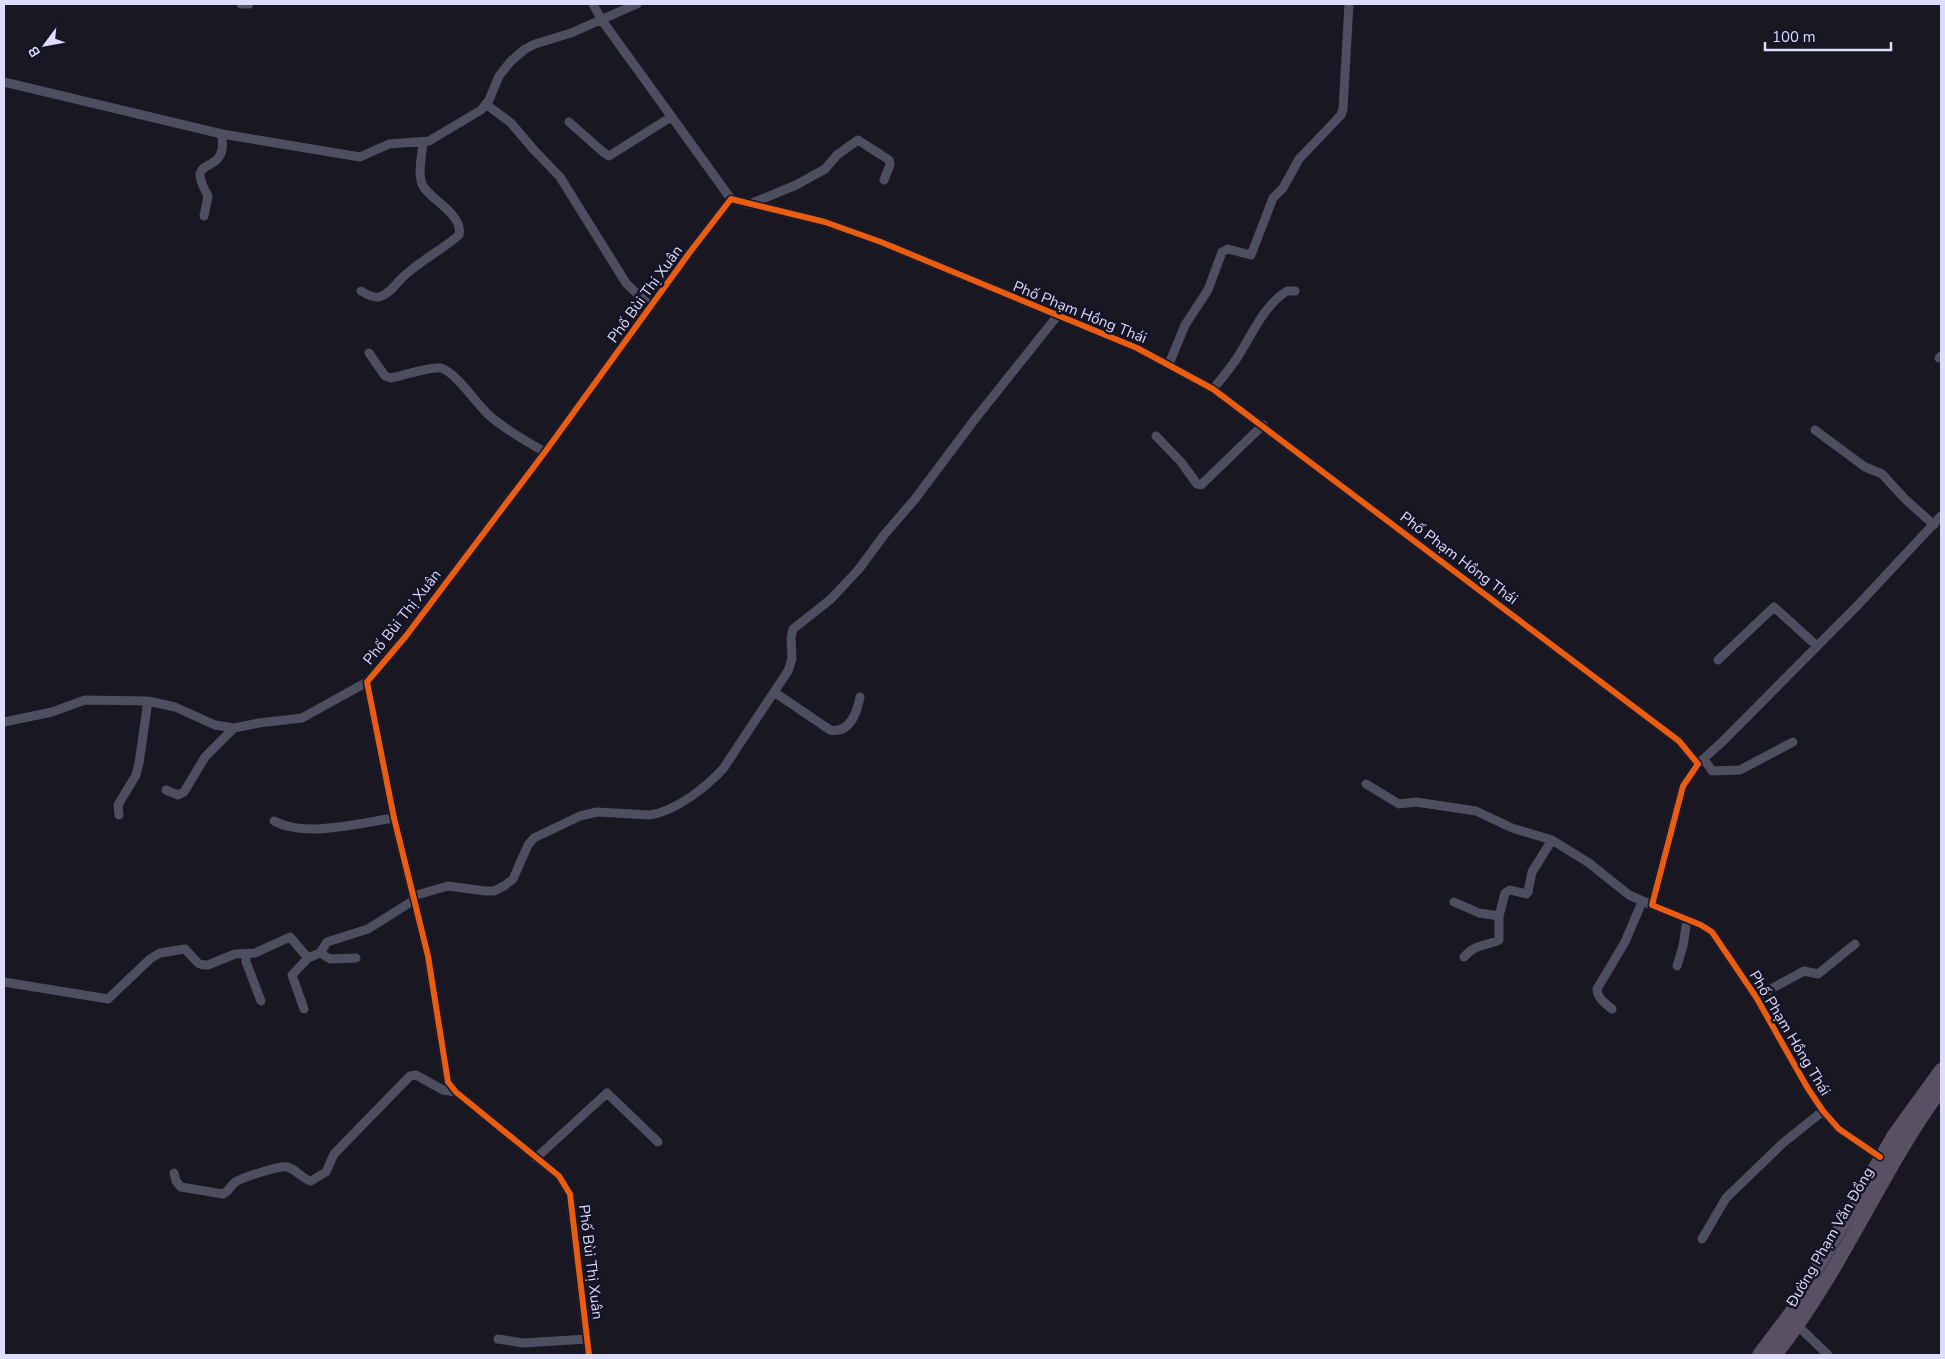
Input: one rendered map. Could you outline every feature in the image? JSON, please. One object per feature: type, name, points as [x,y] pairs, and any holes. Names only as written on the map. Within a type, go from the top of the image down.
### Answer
[{"type":"highway","name":"Đường Phạm Văn Đồng","points":[[1792,1321],[1847,1246],[1880,1157],[1941,1070]]},
{"type":"highway","name":"Đường Phạm Văn Đồng","points":[[1868,1192],[1904,1145],[1941,1090]]},
{"type":"highway","points":[[1759,1355],[1792,1321]]},
{"type":"highway","points":[[1774,1355],[1792,1321]]},
{"type":"street","points":[[241,4],[249,4]]},
{"type":"street","points":[[593,4],[600,19],[731,199]]},
{"type":"street","points":[[4,82],[222,134],[353,157],[367,155],[396,143],[423,143],[429,141],[475,115],[487,105],[499,76],[517,55],[535,44],[562,36],[637,4]]},
{"type":"street","points":[[1169,364],[1185,325],[1208,290],[1222,252],[1228,249],[1251,255],[1273,198],[1283,188],[1296,162],[1341,115],[1343,109],[1349,4]]},
{"type":"street","points":[[487,105],[511,123],[560,177],[626,283],[651,308]]},
{"type":"street","points":[[569,122],[609,156],[671,117]]},
{"type":"street","points":[[204,216],[208,196],[199,180],[200,174],[222,151],[222,134]]},
{"type":"street","points":[[750,204],[796,185],[824,169],[837,155],[858,140],[889,160],[890,165],[884,180]]},
{"type":"street","points":[[361,292],[378,298],[384,295],[404,275],[446,247],[459,235],[460,228],[449,210],[422,185],[423,143]]},
{"type":"street","name":"Phố Phạm Hồng Thái","points":[[731,199],[825,222],[864,236],[1137,348],[1214,389],[1679,740],[1712,771],[1740,770],[1793,742]]},
{"type":"street","name":"Phố Bùi Thị Xuân","points":[[589,1355],[570,1194],[565,1184],[559,1176],[456,1092],[448,1082],[428,956],[394,818],[367,682],[406,636],[546,452],[690,252],[731,199]]},
{"type":"street","points":[[1214,389],[1237,359],[1254,328],[1275,300],[1287,291],[1295,291]]},
{"type":"street","points":[[304,1009],[292,976],[308,958],[320,952],[330,940],[368,929],[413,898],[448,886],[494,890],[504,886],[513,879],[528,845],[534,838],[580,816],[597,812],[660,814],[677,806],[715,778],[723,769],[791,665],[793,629],[831,599],[859,569],[1058,316]]},
{"type":"street","points":[[369,352],[385,376],[391,378],[433,368],[444,370],[472,394],[482,409],[496,421],[515,436],[546,452]]},
{"type":"street","points":[[1156,436],[1181,462],[1199,485],[1264,425]]},
{"type":"street","points":[[1815,430],[1865,467],[1882,474],[1905,499],[1934,525]]},
{"type":"street","points":[[1652,905],[1683,786],[1701,761],[1818,646],[1941,516]]},
{"type":"street","points":[[1718,660],[1774,607],[1818,646]]},
{"type":"street","points":[[4,722],[52,712],[85,700],[148,701],[184,710],[224,728],[234,728],[302,718],[367,682]]},
{"type":"street","points":[[774,692],[834,731],[843,728],[855,718],[860,697]]},
{"type":"street","points":[[119,815],[118,805],[136,775],[148,701]]},
{"type":"street","points":[[166,790],[178,795],[184,792],[205,757],[234,728]]},
{"type":"street","name":"Phố Phạm Hồng Thái","points":[[1366,784],[1399,804],[1416,802],[1476,810],[1518,830],[1552,840],[1589,863],[1629,895],[1712,932],[1756,997],[1823,1112],[1839,1129],[1880,1157]]},
{"type":"street","points":[[274,821],[283,826],[294,828],[320,828],[394,818]]},
{"type":"street","points":[[1464,957],[1478,946],[1499,940],[1500,916],[1507,890],[1528,892],[1532,872],[1552,840]]},
{"type":"street","points":[[1454,902],[1479,913],[1500,916]]},
{"type":"street","points":[[1612,1009],[1603,1002],[1597,993],[1597,989],[1625,942],[1642,902]]},
{"type":"street","points":[[1677,966],[1683,946],[1687,920]]},
{"type":"street","points":[[4,982],[108,999],[150,959],[160,953],[184,949],[203,965],[208,965],[235,954],[255,953],[290,937],[308,958]]},
{"type":"street","points":[[1756,997],[1804,971],[1818,974],[1855,944]]},
{"type":"street","points":[[320,952],[334,959],[356,958]]},
{"type":"street","points":[[246,954],[246,962],[261,1001]]},
{"type":"street","points":[[174,1173],[176,1181],[181,1187],[223,1194],[238,1180],[283,1166],[291,1168],[311,1181],[326,1172],[334,1154],[410,1076],[416,1075],[442,1090],[456,1092]]},
{"type":"street","points":[[534,1156],[608,1093],[658,1142]]},
{"type":"street","points":[[1702,1239],[1726,1198],[1783,1143],[1823,1112]]},
{"type":"street","points":[[1792,1321],[1828,1355]]},
{"type":"street","points":[[498,1339],[523,1343],[587,1339]]},
{"type":"cycle path","points":[[589,1355],[570,1194],[559,1176],[456,1092],[448,1082],[428,956],[394,818],[367,682],[406,636],[545,452],[690,252],[731,199],[825,222],[881,242],[1137,348],[1213,389],[1679,741],[1698,764],[1683,786],[1652,905],[1701,925],[1712,932],[1756,997],[1807,1087],[1823,1111],[1839,1129],[1880,1157]]}]
